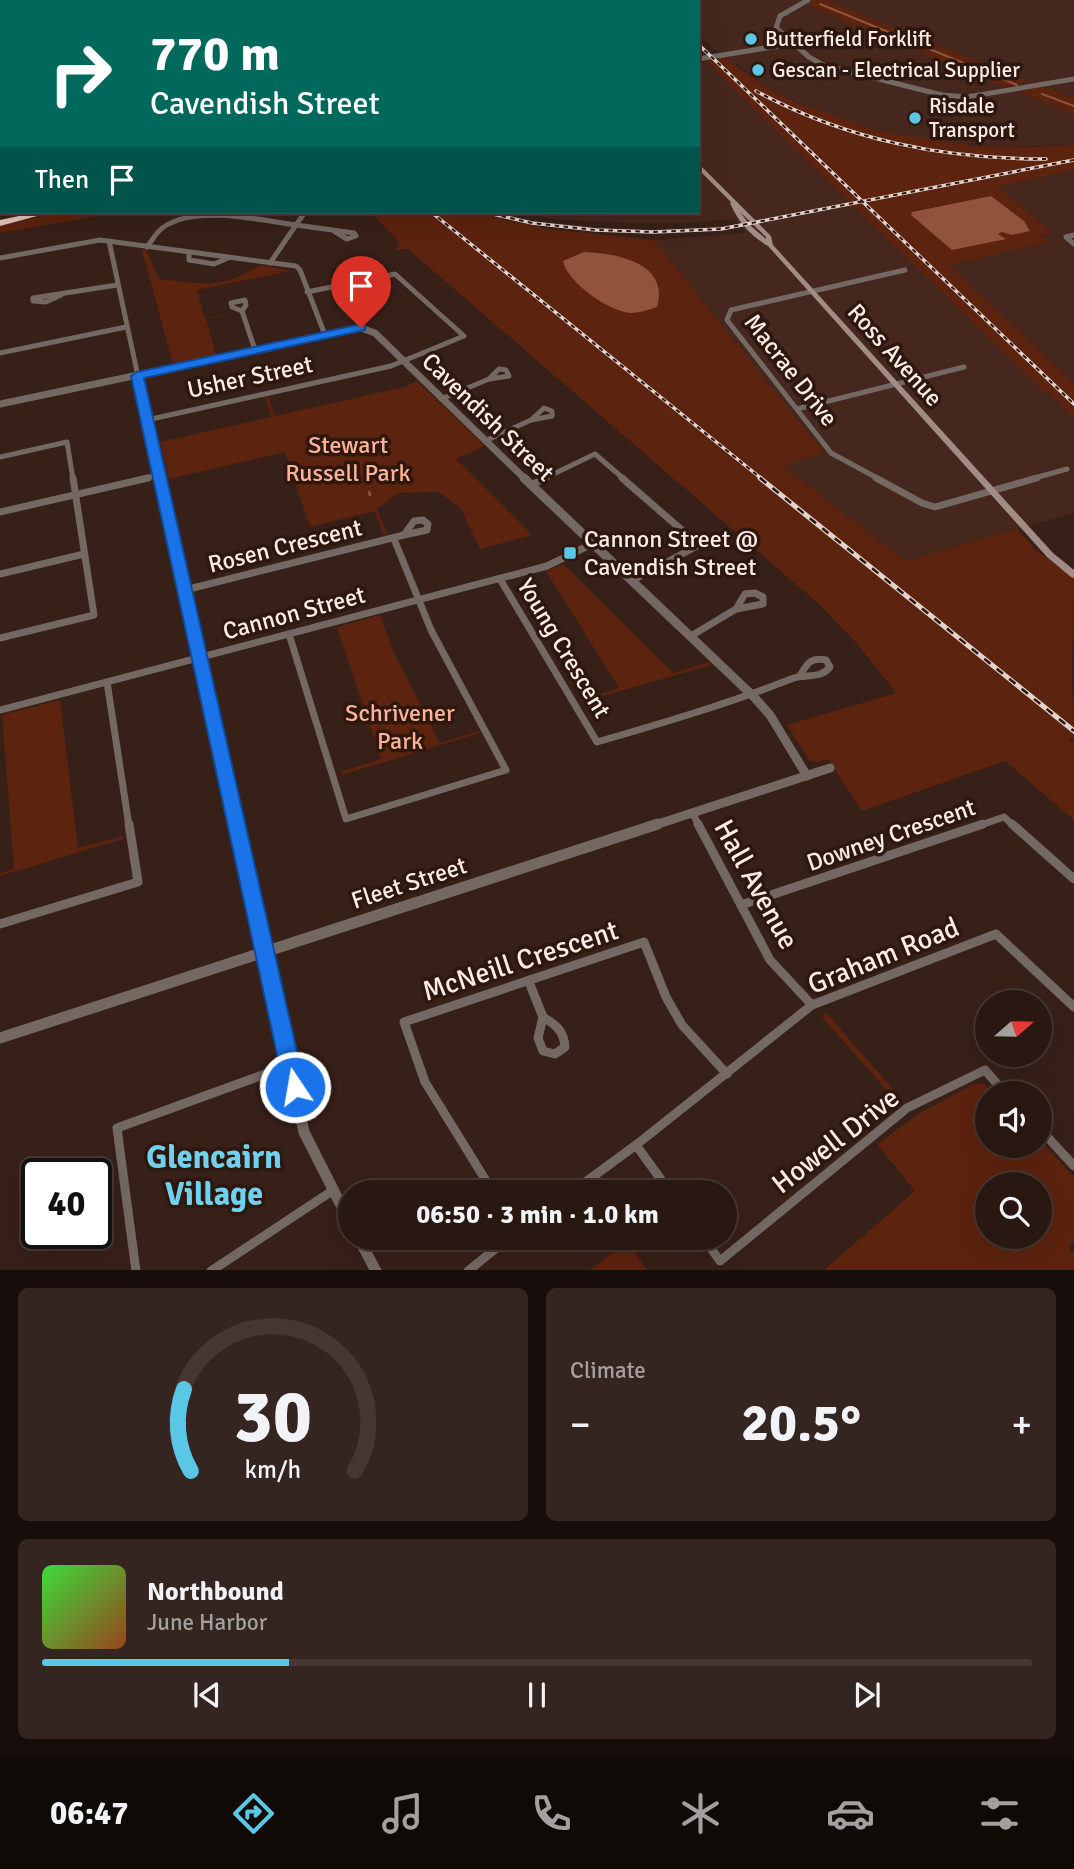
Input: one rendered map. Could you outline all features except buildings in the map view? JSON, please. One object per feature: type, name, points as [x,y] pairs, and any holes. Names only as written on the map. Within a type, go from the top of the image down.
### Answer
[{"type":"highway","points":[[0,220],[27,214]]},
{"type":"highway","points":[[0,220],[36,214]]},
{"type":"main road","name":"Ross Avenue","points":[[702,173],[733,203],[736,212],[760,239],[770,245],[992,490]]},
{"type":"main road","points":[[992,490],[1050,555],[1074,575]]},
{"type":"street","points":[[808,0],[783,13],[775,24],[791,44],[815,62],[830,67],[955,97],[978,96],[1074,79]]},
{"type":"street","points":[[700,59],[791,44]]},
{"type":"street","points":[[270,263],[304,214]]},
{"type":"street","points":[[147,247],[162,228],[173,222],[212,215],[334,231]]},
{"type":"street","points":[[1074,235],[1066,237],[1074,244]]},
{"type":"street","points":[[0,258],[93,241],[109,241],[189,253],[189,260],[214,264],[229,258],[288,266],[301,275],[325,335]]},
{"type":"street","points":[[109,241],[304,1132],[338,1202]]},
{"type":"street","name":"Macrae Drive","points":[[905,270],[732,310],[727,320],[831,453],[922,503],[935,507],[1068,469]]},
{"type":"street","name":"Usher Street","points":[[147,420],[391,366],[464,336],[395,274],[307,292]]},
{"type":"street","points":[[61,295],[117,285]]},
{"type":"street","points":[[242,311],[255,350]]},
{"type":"street","points":[[0,353],[126,327]]},
{"type":"street","name":"Cavendish Street","points":[[0,404],[361,328],[375,332],[401,361],[753,696],[770,715],[807,776]]},
{"type":"street","points":[[797,409],[964,367]]},
{"type":"street","points":[[441,399],[489,379]]},
{"type":"street","points":[[485,441],[531,420]]},
{"type":"street","points":[[0,457],[67,442],[94,615],[0,638]]},
{"type":"street","points":[[531,485],[595,454],[698,544],[633,580]]},
{"type":"street","points":[[0,512],[159,475]]},
{"type":"street","name":"Rosen Crescent","points":[[185,590],[404,535]]},
{"type":"street","name":"Rosen Crescent","points":[[289,634],[346,819],[506,770],[431,630],[394,539]]},
{"type":"street","name":"Cannon Street","points":[[0,710],[500,579],[552,564],[594,543]]},
{"type":"street","points":[[0,574],[84,554]]},
{"type":"street","name":"Young Crescent","points":[[500,579],[597,742],[753,696]]},
{"type":"street","points":[[691,636],[736,608]]},
{"type":"street","points":[[753,696],[801,674]]},
{"type":"street","points":[[0,924],[138,882],[107,682]]},
{"type":"street","name":"Fleet Street","points":[[0,1038],[830,768]]},
{"type":"street","name":"Hall Avenue","points":[[692,814],[770,960],[812,1005]]},
{"type":"street","name":"Downey Crescent","points":[[741,905],[1004,817],[1074,879]]},
{"type":"street","name":"Graham Road","points":[[588,1180],[812,1005],[996,934],[1074,1007]]},
{"type":"street","name":"McNeill Crescent","points":[[486,1180],[425,1082],[404,1022],[644,942],[666,997],[682,1025],[727,1074]]},
{"type":"street","points":[[529,982],[542,1017]]},
{"type":"street","points":[[136,1270],[117,1128],[290,1065]]},
{"type":"street","name":"Howell Drive","points":[[737,1247],[907,1108],[985,1070],[995,1081]]},
{"type":"street","points":[[1052,1142],[1074,1166]]},
{"type":"street","points":[[636,1145],[661,1180]]},
{"type":"street","points":[[211,1270],[332,1191]]},
{"type":"street","points":[[365,1250],[376,1270]]},
{"type":"street","points":[[468,1270],[493,1250]]},
{"type":"street","name":"Howell Drive","points":[[712,1250],[720,1261],[733,1250]]},
{"type":"shaded area","points":[[700,0],[1074,0],[1074,145],[1000,147],[946,143],[879,131],[819,112],[766,87],[737,64],[732,65],[700,36]]},
{"type":"shaded area","points":[[705,61],[1074,417],[1074,513],[906,561],[782,465],[824,453],[654,240],[746,233],[734,219],[689,223],[623,223],[555,219],[526,214],[700,214],[700,62]]},
{"type":"shaded area","points":[[1074,170],[1074,383],[948,265],[1048,242],[1041,235],[1052,232],[998,187]]},
{"type":"shaded area","points":[[991,196],[1024,221],[1030,231],[1012,235],[1002,232],[998,234],[1006,239],[952,250],[911,215],[912,212]]},
{"type":"shaded area","points":[[584,252],[625,258],[648,271],[656,280],[659,292],[657,307],[630,313],[611,307],[590,294],[572,278],[563,261]]},
{"type":"green space","points":[[825,0],[1030,82],[1005,87],[813,8],[815,7],[807,3]]},
{"type":"green space","points":[[724,57],[766,87],[798,103],[879,131],[975,146],[1074,145],[1074,170],[998,187],[1053,233],[1041,235],[1049,242],[949,265],[1074,383],[1074,417],[1046,390],[1043,391],[705,61]]},
{"type":"green space","points":[[1042,86],[1074,99],[1074,115],[1018,91]]},
{"type":"green space","points":[[53,214],[109,214],[0,233],[0,225]]},
{"type":"green space","points":[[372,214],[482,214],[548,229],[654,240],[824,453],[783,466],[906,561],[1017,529],[1037,551],[1074,577],[1074,738],[1069,740],[1074,744],[1074,820],[1005,761],[862,811],[828,759],[817,762],[809,760],[787,725],[896,693],[859,646],[821,606],[408,249],[395,250],[399,242]]},
{"type":"green space","points":[[142,250],[146,250],[159,279],[223,282],[260,265],[291,271],[197,290],[205,318],[237,313],[206,319],[216,355],[173,364]]},
{"type":"green space","name":"Stewart Russell Park","points":[[417,381],[485,446],[456,459],[532,535],[480,549],[460,507],[438,492],[399,493],[377,509],[387,533],[384,535],[374,511],[310,527],[285,452],[169,479],[160,442],[271,417],[265,397],[268,397],[275,416],[404,387]]},
{"type":"green space","points":[[563,564],[673,673],[709,662],[711,665],[582,702],[580,700],[619,688],[546,571]]},
{"type":"green space","name":"Schrivener Park","points":[[380,615],[394,653],[440,743],[479,731],[480,733],[342,775],[341,772],[381,759],[337,627]]},
{"type":"green space","points":[[60,700],[78,848],[123,836],[123,839],[0,876],[0,873],[14,869],[2,715]]},
{"type":"green space","points":[[827,1013],[902,1099],[897,1102],[822,1017]]},
{"type":"green space","points":[[975,1084],[975,1158],[1052,1158],[1052,1153],[1074,1177],[1074,1241],[1068,1247],[1074,1254],[1074,1270],[824,1270],[915,1191],[877,1144],[920,1113]]},
{"type":"green space","points":[[616,1250],[633,1250],[647,1270],[590,1270]]},
{"type":"waterway","points":[[820,4],[1017,85]]},
{"type":"waterway","points":[[1042,94],[1074,106]]},
{"type":"railway","points":[[700,46],[862,201]]},
{"type":"railway","points":[[756,91],[825,122],[896,143],[970,155],[1046,159]]},
{"type":"railway","points":[[862,201],[1074,160]]},
{"type":"railway","points":[[493,214],[532,223],[596,230],[654,232],[721,229],[862,201]]},
{"type":"railway","points":[[862,201],[1074,404]]},
{"type":"railway","points":[[433,214],[762,479]]},
{"type":"railway","points":[[760,478],[1074,731]]},
{"type":"place","name":"Butterfield Forklift","points":[[751,39]]},
{"type":"place","name":"Gescan - Electrical Supplier","points":[[758,70]]},
{"type":"place","name":"Risdale Transport","points":[[915,118]]},
{"type":"place","name":"Cannon Street @ Cavendish Street","points":[[570,553]]},
{"type":"district","name":"Glencairn Village","points":[[214,1176]]},
{"type":"route","points":[[295,1087],[137,376],[361,328]]}]
